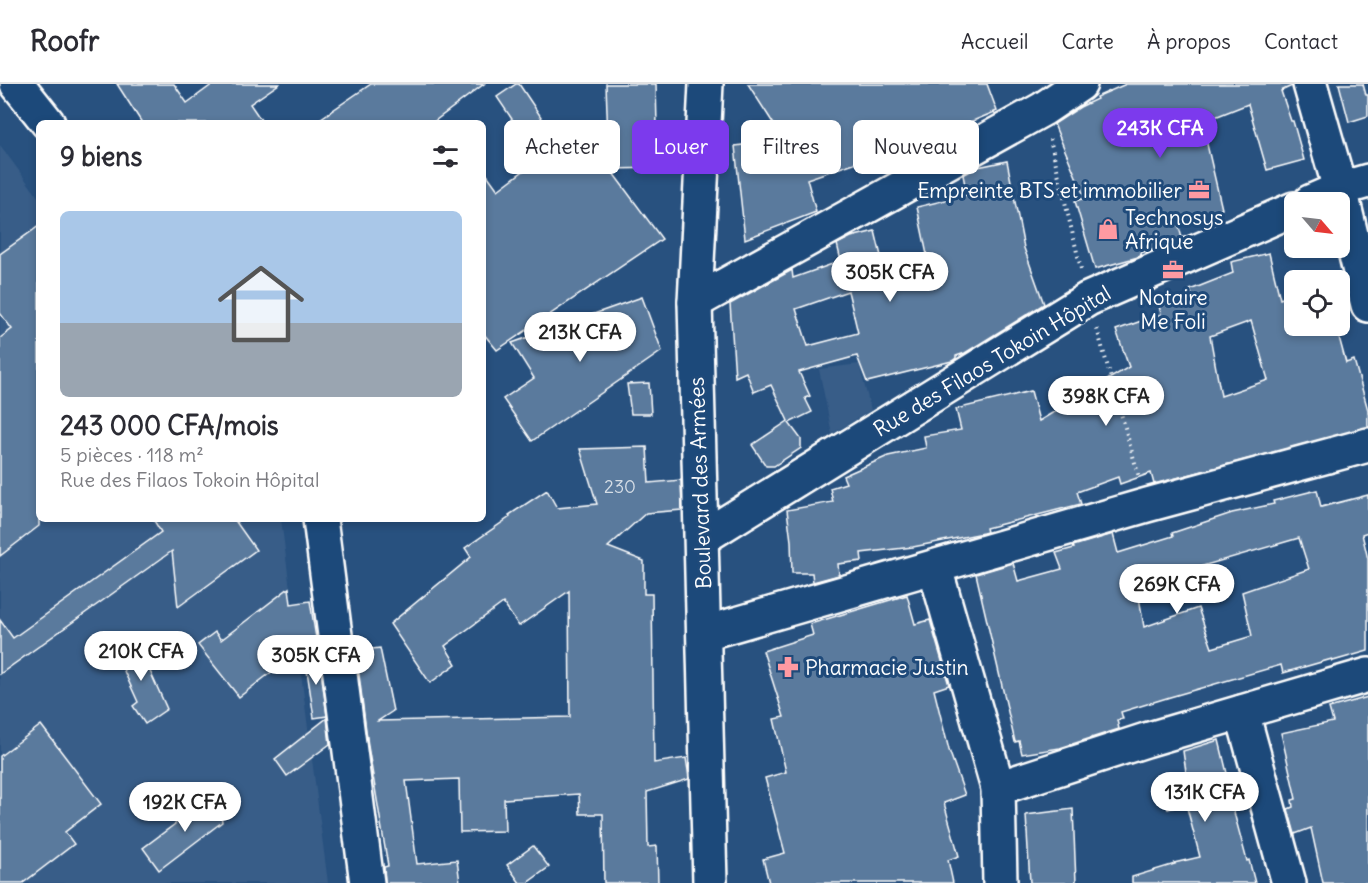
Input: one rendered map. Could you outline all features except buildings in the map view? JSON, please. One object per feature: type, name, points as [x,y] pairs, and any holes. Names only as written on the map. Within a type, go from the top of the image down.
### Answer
[{"type":"street","points":[[17,84],[46,120]]},
{"type":"street","name":"Boulevard des Armées","points":[[706,84],[695,302],[710,883]]},
{"type":"street","points":[[695,302],[1043,109],[1080,84]]},
{"type":"street","points":[[1310,84],[1354,185],[1368,305]]},
{"type":"street","points":[[1336,192],[1354,185]]},
{"type":"street","name":"Rue des Filaos Tokoin Hôpital","points":[[702,538],[1088,299],[1284,213]]},
{"type":"street","points":[[705,633],[1158,502],[1368,445]]},
{"type":"street","points":[[320,522],[367,883]]},
{"type":"street","points":[[935,568],[998,788],[1000,883]]},
{"type":"street","points":[[998,788],[1368,675]]},
{"type":"street","points":[[1242,712],[1289,883]]},
{"type":"shaded area","points":[[0,145],[36,194],[36,522],[281,522],[328,883],[0,883]]},
{"type":"shaded area","points":[[859,364],[871,410],[832,434],[819,369]]},
{"type":"place","name":"Empreinte BTS et immobilier","points":[[1199,190]]},
{"type":"place","name":"Technosys Afrique","points":[[1108,229]]},
{"type":"place","name":"Notaire Me Foli","points":[[1173,270]]},
{"type":"place","name":"Pharmacie Justin","points":[[788,667]]}]
